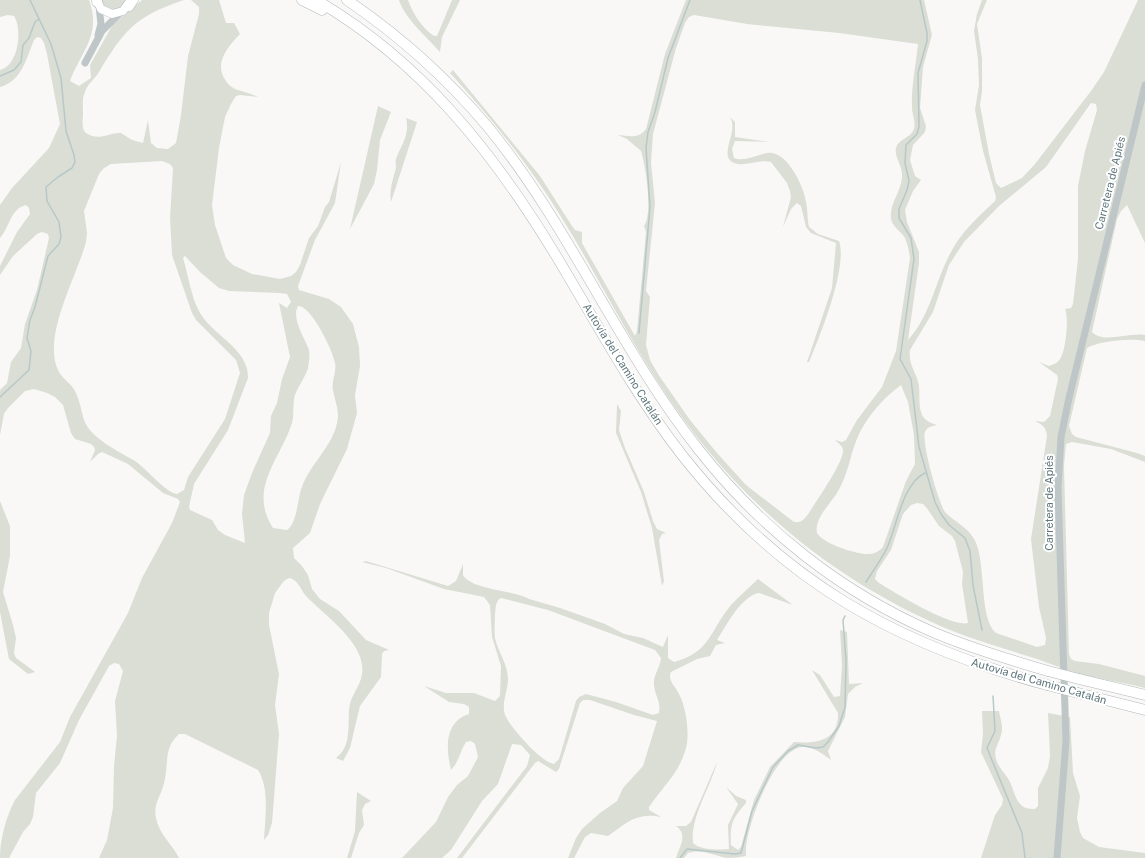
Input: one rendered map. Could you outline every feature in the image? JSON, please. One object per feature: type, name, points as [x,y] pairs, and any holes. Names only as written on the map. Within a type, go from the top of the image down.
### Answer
[{"type":"highway","points":[[302,0],[355,28],[397,58]]},
{"type":"highway","name":"Autovía del Camino Catalán","points":[[316,0],[360,28],[397,58],[446,104],[486,152],[534,220],[630,380],[654,416],[681,454],[742,523],[805,576],[878,622],[956,657],[1047,685],[1145,710]]},
{"type":"highway","name":"Autovía del Camino Catalán","points":[[347,0],[386,28],[417,54],[463,98],[507,152],[553,221],[631,351],[676,419],[716,470],[758,515],[822,568],[887,609],[934,632],[967,646],[1048,671],[1145,695]]},
{"type":"highway","points":[[354,0],[385,23],[417,54]]},
{"type":"main road","points":[[97,2],[108,13],[120,13],[131,2]]},
{"type":"street","points":[[92,50],[101,24],[97,2]]},
{"type":"street","points":[[85,63],[108,24],[120,13]]},
{"type":"street","name":"Carretera de Apiés","points":[[1057,858],[1066,741],[1058,488],[1061,437],[1068,398],[1145,84]]},
{"type":"shaded area","points":[[0,0],[89,0],[93,23],[92,33],[70,81],[79,86],[91,78],[90,65],[113,24],[142,0],[184,0],[154,12],[133,26],[116,45],[97,75],[87,86],[83,99],[84,131],[91,136],[100,137],[121,133],[132,140],[143,143],[148,120],[151,143],[157,148],[168,149],[176,143],[188,56],[199,14],[199,7],[191,0],[219,0],[226,23],[234,23],[240,34],[231,44],[224,56],[221,68],[222,74],[226,81],[234,88],[258,97],[236,96],[225,117],[219,148],[212,205],[215,225],[226,258],[233,265],[252,274],[280,279],[291,276],[296,272],[300,265],[309,238],[318,226],[325,207],[329,202],[341,162],[335,203],[315,240],[298,286],[299,290],[329,299],[341,307],[353,324],[359,347],[360,366],[355,395],[357,413],[347,449],[320,504],[310,533],[293,548],[294,558],[308,575],[312,589],[320,599],[339,611],[366,640],[389,650],[384,651],[382,654],[381,677],[360,706],[350,748],[343,761],[336,758],[344,748],[348,736],[350,705],[361,679],[362,663],[358,652],[343,631],[305,595],[295,581],[289,578],[284,581],[275,593],[269,613],[269,625],[279,674],[275,705],[279,734],[272,823],[268,835],[264,840],[266,804],[264,786],[258,770],[185,734],[179,734],[174,739],[167,757],[163,788],[156,804],[155,813],[160,829],[179,858],[99,858],[107,840],[113,808],[114,766],[117,736],[115,701],[123,671],[119,664],[114,663],[109,666],[79,720],[60,763],[36,793],[33,817],[30,824],[23,832],[9,858],[0,858],[4,828],[15,800],[60,742],[70,717],[128,613],[142,578],[172,523],[180,502],[178,499],[163,493],[128,464],[102,452],[90,462],[95,450],[94,447],[91,444],[75,439],[71,433],[63,405],[55,397],[47,393],[34,389],[25,391],[4,414],[0,435],[0,390],[7,383],[11,362],[21,348],[25,324],[37,290],[49,238],[48,234],[42,232],[37,234],[13,256],[0,275],[0,266],[17,232],[30,214],[29,208],[26,205],[17,210],[13,214],[0,238],[0,205],[12,188],[49,148],[60,124],[47,54],[41,38],[37,37],[34,40],[26,62],[18,75],[7,84],[0,87],[0,70],[11,62],[15,55],[18,30],[17,22],[14,16],[8,15],[0,17]],"holes":[[[162,161],[170,164],[173,168],[170,218],[172,255],[192,313],[196,320],[236,360],[240,373],[225,419],[188,477],[184,490],[177,494],[167,490],[135,461],[106,444],[92,433],[84,420],[75,391],[58,370],[54,356],[54,340],[57,324],[86,242],[87,233],[84,211],[99,174],[104,168],[111,164]],[[185,256],[200,272],[219,288],[229,291],[287,294],[291,302],[287,308],[279,303],[290,357],[282,379],[277,403],[271,416],[270,433],[244,495],[242,514],[245,543],[225,535],[218,530],[212,520],[190,510],[189,507],[194,484],[228,430],[248,378],[247,367],[242,358],[236,350],[205,320],[199,311],[192,292],[183,258]],[[298,306],[309,313],[326,339],[335,363],[333,387],[338,410],[338,419],[331,440],[310,471],[300,492],[293,522],[287,530],[273,528],[266,514],[264,501],[268,476],[286,439],[292,422],[295,395],[308,368],[309,350],[299,328],[296,311]]]},
{"type":"shaded area","points":[[100,0],[126,0],[123,6],[115,11],[103,7]]},
{"type":"shaded area","points":[[399,0],[408,0],[412,10],[422,25],[434,36],[437,36],[452,0],[460,0],[442,37],[440,52],[411,21]]},
{"type":"shaded area","points":[[686,0],[924,0],[932,35],[923,67],[920,108],[926,126],[925,132],[913,145],[910,160],[915,176],[921,180],[913,191],[905,210],[907,222],[919,252],[919,263],[908,340],[922,320],[955,245],[971,225],[995,201],[996,197],[983,151],[975,110],[979,85],[978,59],[974,31],[977,14],[982,0],[987,0],[977,24],[982,58],[982,91],[980,105],[996,183],[1001,188],[1022,178],[1035,164],[1091,91],[1104,72],[1138,0],[1145,0],[1145,243],[1127,205],[1121,211],[1117,219],[1092,332],[1103,337],[1145,335],[1145,341],[1116,341],[1087,348],[1069,426],[1072,434],[1076,437],[1137,453],[1145,456],[1145,462],[1111,449],[1072,442],[1066,444],[1064,466],[1069,654],[1071,659],[1075,661],[1099,664],[1145,676],[1145,688],[1069,671],[1037,659],[973,639],[936,624],[893,603],[852,579],[814,552],[778,522],[744,490],[712,456],[683,419],[641,355],[570,231],[539,183],[496,126],[450,73],[453,70],[540,176],[575,230],[582,232],[582,243],[635,336],[637,331],[646,232],[644,226],[647,220],[648,211],[648,190],[641,151],[627,139],[618,135],[637,136],[646,129],[665,54]],"holes":[[[694,15],[747,24],[839,33],[918,44],[912,100],[914,129],[899,142],[896,148],[896,155],[902,171],[902,180],[891,212],[893,224],[905,238],[910,258],[896,351],[882,387],[857,420],[846,440],[842,442],[835,440],[841,445],[843,450],[839,463],[829,482],[809,513],[799,522],[794,522],[746,485],[717,453],[690,420],[658,374],[650,360],[646,345],[650,297],[646,291],[655,203],[651,163],[653,134],[676,48],[685,23],[689,17]],[[1091,103],[1096,104],[1097,110],[1085,151],[1078,186],[1078,259],[1073,304],[1071,308],[1065,309],[1067,326],[1064,349],[1058,362],[1049,366],[1039,362],[1057,375],[1058,379],[1050,416],[1044,422],[1035,421],[1044,427],[1047,436],[1031,539],[1039,607],[1046,638],[1045,645],[1037,647],[996,633],[990,626],[987,615],[978,548],[968,531],[945,512],[935,486],[924,438],[927,429],[937,425],[930,423],[922,415],[919,386],[911,365],[910,350],[933,312],[949,265],[964,242],[999,206],[1046,167]],[[901,385],[908,402],[914,435],[915,464],[906,481],[883,547],[878,551],[869,554],[857,553],[840,548],[820,537],[817,533],[818,522],[842,484],[859,433],[885,398]],[[917,503],[923,504],[939,526],[952,536],[955,541],[963,572],[962,584],[968,623],[960,623],[937,615],[897,594],[875,579],[877,571],[891,550],[903,514],[911,505]]]},
{"type":"shaded area","points":[[378,106],[391,112],[380,140],[374,184],[350,229]]},
{"type":"shaded area","points":[[730,117],[735,122],[735,137],[769,142],[735,141],[732,149],[734,158],[746,159],[767,153],[774,153],[781,157],[793,170],[802,187],[807,205],[809,227],[818,234],[839,241],[841,253],[840,267],[832,302],[809,362],[807,362],[832,288],[836,243],[811,233],[806,227],[801,206],[797,203],[791,209],[783,227],[791,197],[787,183],[771,162],[766,161],[738,164],[729,159],[728,150],[732,133],[732,122]]},
{"type":"shaded area","points":[[406,118],[417,122],[391,202],[391,189],[396,168],[396,160],[403,144],[407,129]]},
{"type":"shaded area","points":[[617,404],[621,411],[619,430],[625,448],[644,492],[653,521],[657,529],[666,533],[662,534],[659,540],[664,581],[662,586],[652,528],[641,492],[616,433]]},
{"type":"shaded area","points":[[0,501],[10,526],[10,556],[3,592],[16,638],[14,653],[16,658],[35,672],[28,674],[9,659],[0,612]]},
{"type":"shaded area","points":[[366,561],[448,586],[456,581],[463,564],[463,575],[475,584],[522,596],[560,608],[605,624],[624,634],[643,638],[663,647],[668,635],[668,658],[674,662],[686,658],[703,646],[731,605],[758,579],[793,605],[759,593],[752,595],[740,605],[717,640],[725,643],[716,645],[710,656],[697,659],[671,672],[671,681],[678,691],[685,713],[688,735],[683,757],[675,773],[649,807],[649,810],[661,817],[638,817],[608,836],[591,833],[585,837],[574,858],[568,858],[576,838],[582,829],[600,813],[617,801],[623,788],[643,766],[657,721],[590,700],[583,700],[580,703],[559,769],[556,772],[538,761],[535,763],[462,858],[457,858],[527,766],[530,755],[521,745],[512,744],[498,784],[482,801],[451,850],[442,858],[402,858],[436,822],[448,797],[457,785],[468,776],[478,757],[475,744],[471,741],[466,742],[456,764],[451,770],[448,745],[451,730],[455,723],[469,714],[469,707],[464,704],[449,702],[424,686],[446,693],[474,693],[495,701],[500,696],[501,666],[492,637],[490,605],[484,597],[444,589],[386,568],[362,562]],"holes":[[[501,598],[548,610],[655,650],[661,658],[654,681],[659,705],[659,713],[653,715],[616,702],[586,694],[579,697],[576,701],[559,759],[554,764],[548,762],[534,751],[513,727],[505,715],[504,702],[508,684],[508,674],[495,638],[495,614],[496,605],[499,599]]]},
{"type":"shaded area","points":[[840,630],[847,632],[849,684],[863,683],[855,687],[848,694],[845,717],[828,751],[831,760],[822,753],[807,747],[803,747],[792,751],[782,761],[772,775],[755,811],[746,844],[746,856],[728,858],[698,851],[688,853],[684,858],[676,858],[681,845],[682,833],[676,826],[686,826],[691,822],[717,762],[695,823],[693,843],[705,848],[729,849],[728,825],[738,804],[726,787],[736,796],[746,800],[746,803],[733,822],[731,832],[731,845],[738,850],[741,847],[754,800],[770,767],[794,742],[810,742],[825,739],[835,730],[838,713],[812,670],[820,675],[834,697],[840,696],[842,665]]},
{"type":"shaded area","points":[[982,711],[999,711],[1002,723],[1002,732],[996,749],[996,759],[1009,780],[1017,800],[1023,807],[1028,809],[1035,809],[1038,806],[1038,788],[1048,768],[1050,756],[1048,713],[1070,717],[1073,773],[1080,796],[1077,818],[1083,838],[1099,847],[1145,853],[1145,858],[981,858],[995,815],[1002,805],[1003,799],[981,752],[983,734]]},
{"type":"shaded area","points":[[357,792],[371,801],[365,804],[362,810],[364,825],[359,833],[351,858],[347,858],[355,831]]},
{"type":"waterway","points":[[0,397],[29,370],[31,351],[27,338],[30,320],[35,307],[48,256],[59,244],[61,237],[59,222],[47,201],[46,187],[72,168],[75,162],[66,131],[61,78],[51,44],[30,0]]},
{"type":"waterway","points":[[639,333],[650,207],[646,148],[648,132],[655,112],[668,58],[690,0]]},
{"type":"waterway","points":[[920,0],[927,33],[927,41],[918,73],[919,127],[917,134],[906,145],[905,163],[909,181],[899,209],[899,218],[911,238],[914,259],[900,359],[911,379],[919,447],[935,502],[949,525],[965,538],[970,551],[973,585],[982,630]]},
{"type":"waterway","points":[[0,76],[14,70],[21,62],[23,45],[29,38],[35,22],[39,19]]},
{"type":"waterway","points":[[866,582],[887,548],[901,506],[911,486],[917,478],[925,473]]},
{"type":"waterway","points":[[680,858],[687,849],[735,854],[741,853],[752,811],[773,767],[788,751],[798,745],[816,748],[823,747],[839,726],[845,707],[846,661],[843,620],[845,616]]},
{"type":"waterway","points":[[993,696],[995,731],[987,748],[1022,833],[1025,858]]}]
